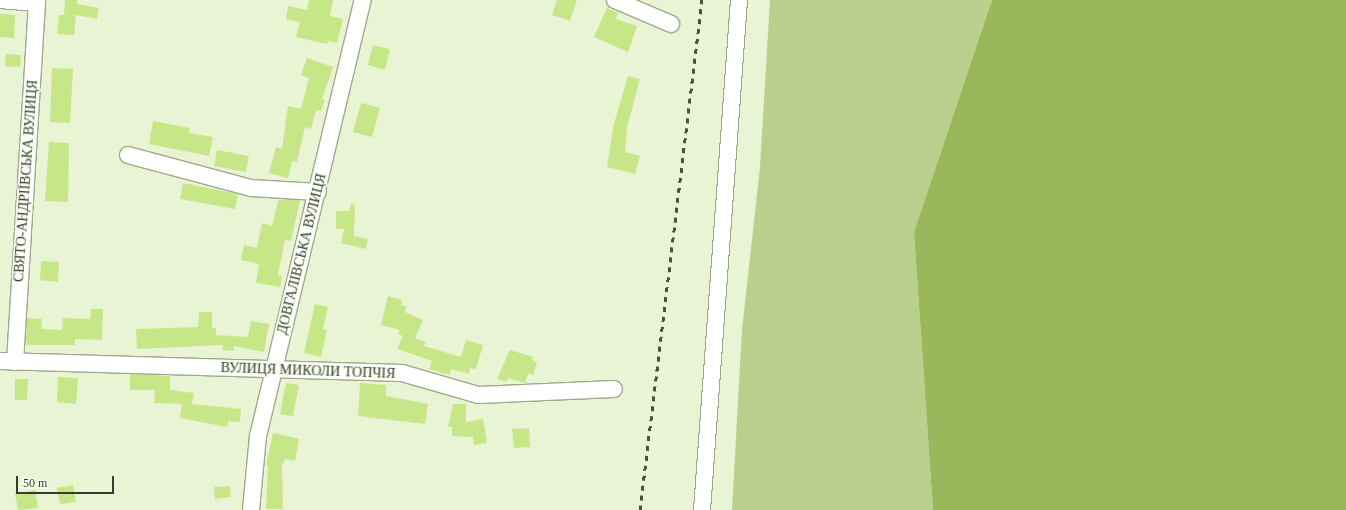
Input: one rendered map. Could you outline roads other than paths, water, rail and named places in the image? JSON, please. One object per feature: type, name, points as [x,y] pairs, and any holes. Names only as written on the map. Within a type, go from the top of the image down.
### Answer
[{"type":"street","points":[[0,0],[37,1]]},
{"type":"street","name":"ДОВГАЛІВСЬКА ВУЛИЦЯ","points":[[251,510],[258,436],[318,192],[363,0]]},
{"type":"street","points":[[615,0],[671,24]]},
{"type":"street","points":[[702,510],[739,0]]},
{"type":"street","name":"СВЯТО-АНДРІЇВСЬКА ВУЛИЦЯ","points":[[7,361],[37,1]]},
{"type":"street","points":[[128,154],[251,188],[318,192]]},
{"type":"street","name":"ВУЛИЦЯ МИКОЛИ ТОПЧІЯ","points":[[7,361],[402,373],[478,395],[614,389]]},
{"type":"railway","points":[[640,510],[702,0]]}]
